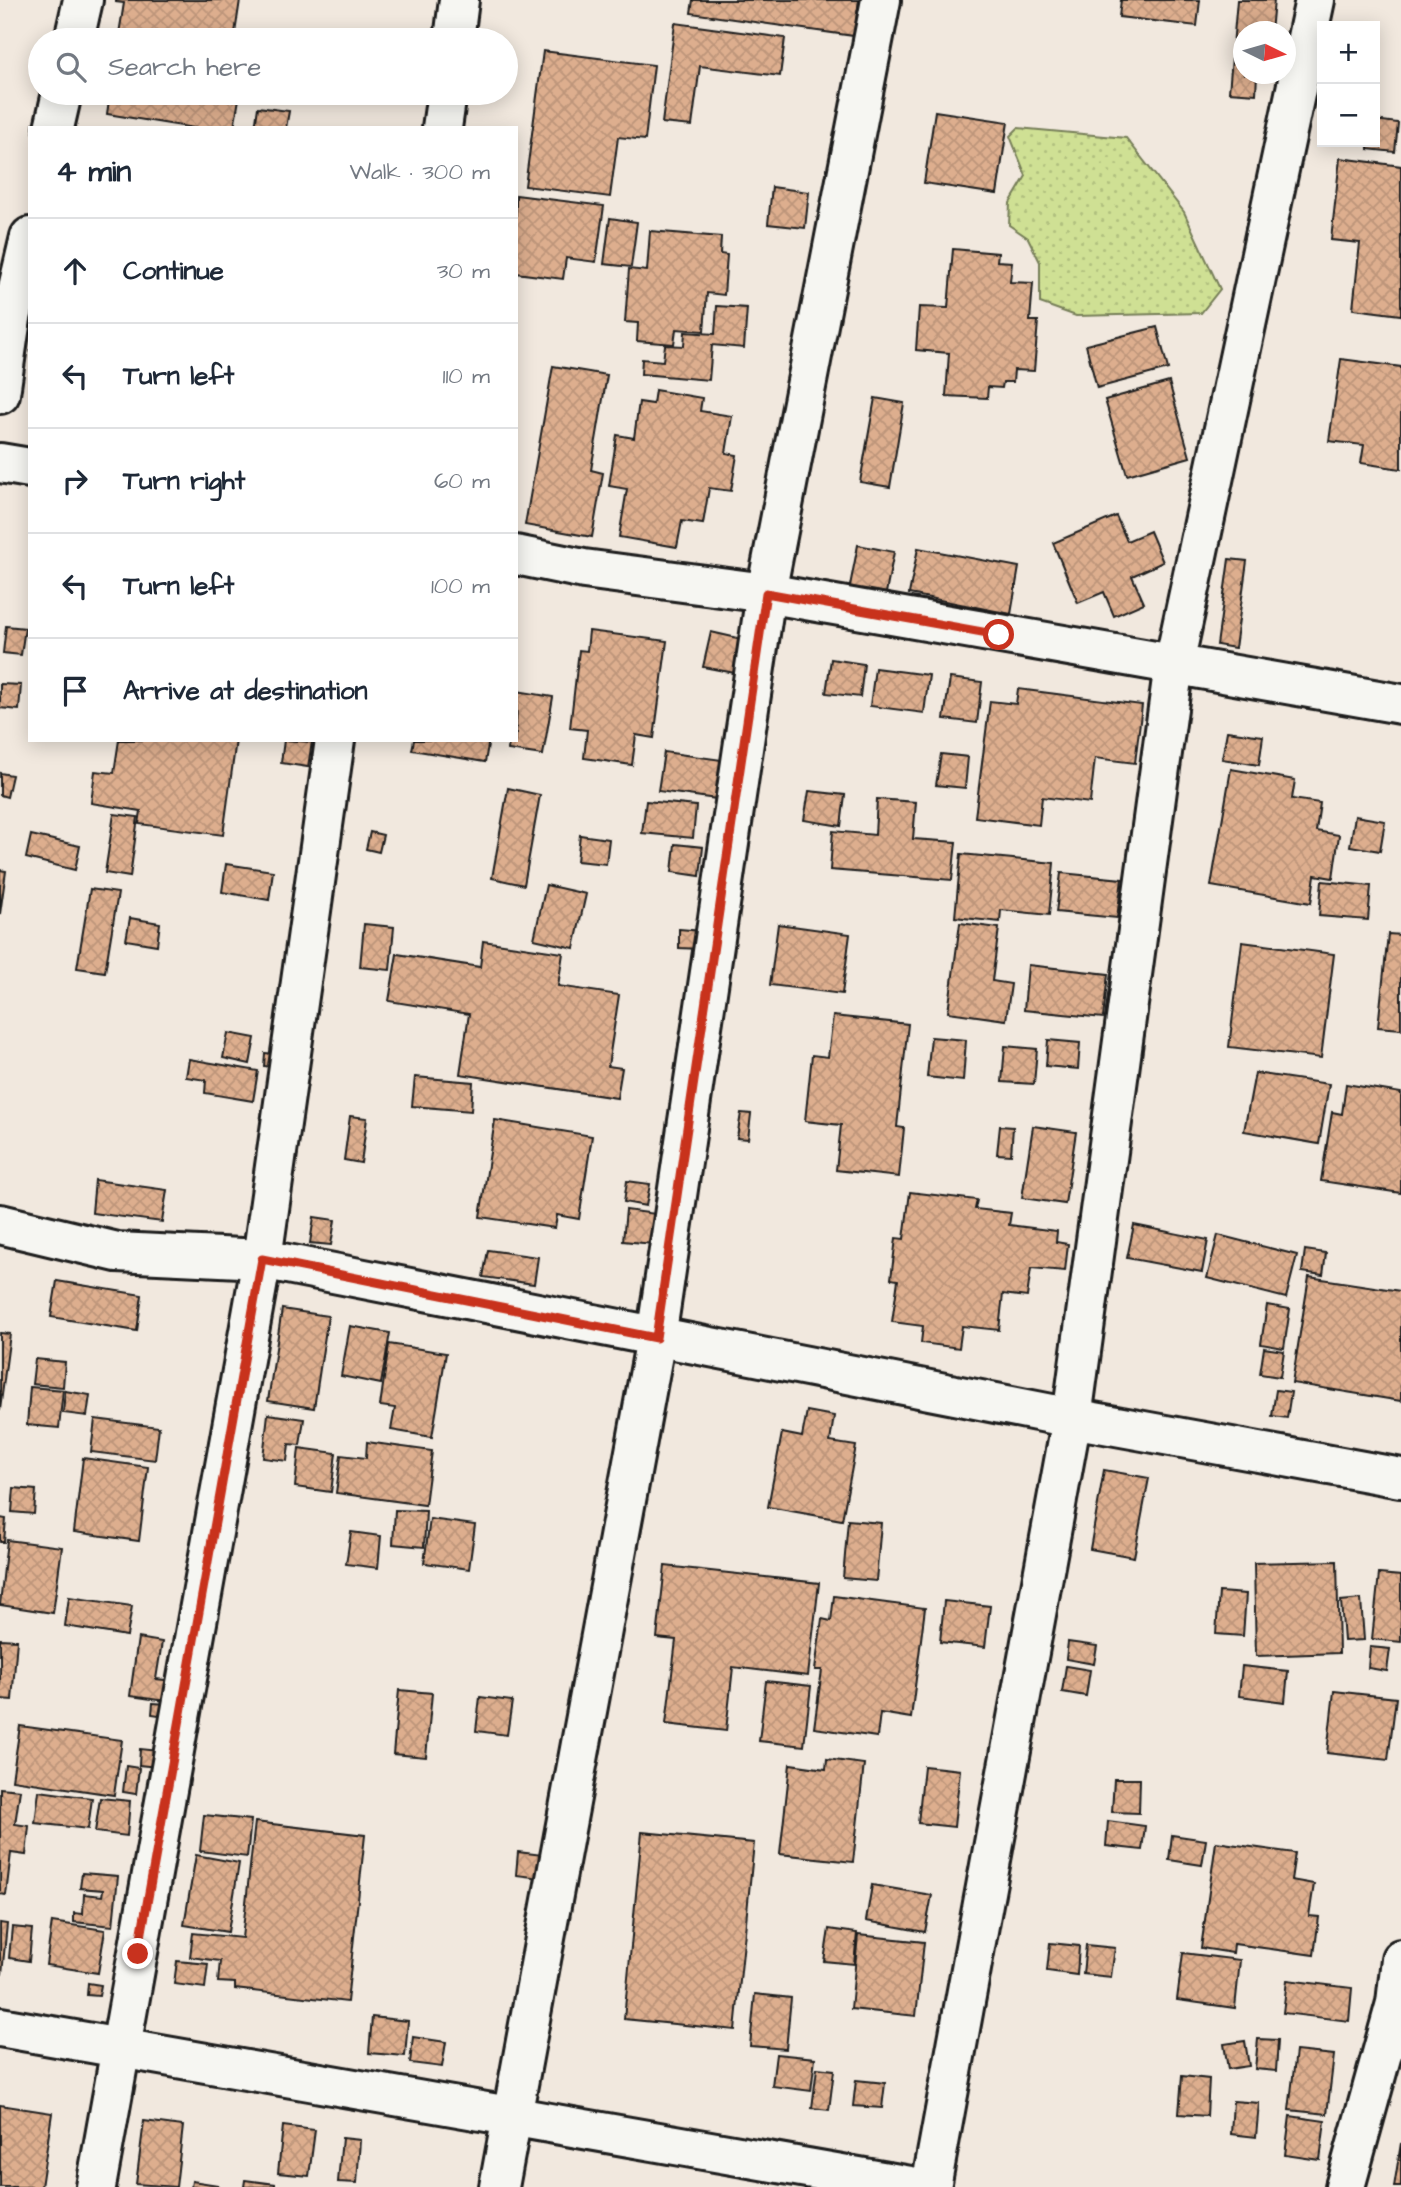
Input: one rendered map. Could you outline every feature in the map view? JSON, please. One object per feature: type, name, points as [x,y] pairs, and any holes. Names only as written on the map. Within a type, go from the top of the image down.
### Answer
[{"type":"street","points":[[77,28],[83,0]]},
{"type":"street","points":[[456,28],[459,0]]},
{"type":"street","points":[[499,2187],[656,1338],[766,593],[881,0]]},
{"type":"street","points":[[931,2187],[1072,1418],[1174,664],[1315,0]]},
{"type":"street","points":[[54,126],[59,105]]},
{"type":"street","points":[[442,126],[445,105]]},
{"type":"street","points":[[0,394],[11,318],[28,246]]},
{"type":"street","points":[[0,463],[28,468]]},
{"type":"street","points":[[518,555],[583,569],[766,593],[1401,704]]},
{"type":"street","points":[[96,2187],[262,1259],[335,742]]},
{"type":"street","points":[[0,1224],[117,1252],[262,1259],[1072,1418],[1401,1478]]},
{"type":"street","points":[[1345,2187],[1396,2003],[1401,1959]]},
{"type":"street","points":[[0,2027],[916,2187]]},
{"type":"green space","points":[[1018,128],[1126,138],[1184,212],[1220,289],[1201,313],[1076,316],[1040,303],[1040,262],[1028,238],[1009,225],[1010,203],[1026,176],[1010,136]]},
{"type":"building","points":[[240,0],[236,28],[120,28],[124,3],[116,2]]},
{"type":"building","points":[[693,0],[859,0],[854,36],[691,13]]},
{"type":"building","points":[[1121,0],[1200,0],[1197,26],[1119,17]]},
{"type":"building","points":[[1237,0],[1274,0],[1272,21],[1235,21]]},
{"type":"building","points":[[675,23],[785,38],[780,76],[700,66],[692,126],[662,123]]},
{"type":"building","points":[[1233,46],[1233,84],[1256,84],[1256,94],[1229,92]]},
{"type":"building","points":[[543,51],[654,65],[645,140],[618,137],[610,197],[525,186]]},
{"type":"building","points":[[108,105],[238,105],[234,126],[182,126],[107,114]]},
{"type":"building","points":[[258,107],[289,111],[286,126],[255,126]]},
{"type":"building","points":[[935,111],[1008,122],[997,194],[924,183]]},
{"type":"building","points":[[1380,121],[1398,123],[1395,152],[1368,149],[1380,147]]},
{"type":"building","points":[[1340,158],[1401,166],[1401,315],[1353,309],[1360,243],[1331,240]]},
{"type":"building","points":[[772,187],[809,192],[805,228],[768,224]]},
{"type":"building","points":[[518,195],[604,206],[596,262],[566,258],[563,279],[518,273]]},
{"type":"building","points":[[610,218],[637,222],[631,267],[604,264]]},
{"type":"building","points":[[650,231],[721,237],[720,254],[727,255],[724,295],[707,293],[704,331],[676,329],[674,344],[637,341],[638,323],[625,322],[629,269],[647,271]]},
{"type":"building","points":[[953,249],[998,253],[997,261],[1012,262],[1010,282],[1033,283],[1030,321],[1038,321],[1034,371],[1014,370],[1013,382],[1003,382],[1002,388],[988,387],[987,398],[946,396],[949,353],[916,350],[919,307],[948,308]]},
{"type":"building","points":[[717,306],[747,308],[744,348],[712,345],[709,380],[641,374],[642,359],[663,361],[665,345],[684,346],[685,332],[715,334]]},
{"type":"building","points":[[1157,327],[1168,369],[1097,388],[1086,345]]},
{"type":"building","points":[[1341,359],[1401,367],[1401,469],[1361,463],[1364,445],[1329,441]]},
{"type":"building","points":[[553,366],[607,375],[591,470],[603,473],[592,537],[525,525]]},
{"type":"building","points":[[1169,382],[1190,457],[1127,475],[1105,400]]},
{"type":"building","points":[[655,390],[702,398],[700,411],[732,416],[726,453],[737,455],[731,491],[709,488],[703,524],[682,521],[677,547],[619,537],[627,489],[609,486],[617,435],[634,438],[639,402],[653,404]]},
{"type":"building","points":[[875,398],[904,403],[890,487],[860,482]]},
{"type":"building","points":[[1116,516],[1127,541],[1150,531],[1163,562],[1132,576],[1144,603],[1114,616],[1104,592],[1078,603],[1053,543]]},
{"type":"building","points":[[858,545],[894,552],[885,598],[849,591]]},
{"type":"building","points":[[918,548],[1019,567],[1011,614],[909,594]]},
{"type":"building","points":[[1229,559],[1247,561],[1235,648],[1217,645]]},
{"type":"building","points":[[6,626],[25,628],[21,655],[3,653]]},
{"type":"building","points":[[589,631],[667,641],[654,738],[636,735],[632,765],[584,758],[587,730],[570,728],[579,650],[587,651]]},
{"type":"building","points":[[711,632],[746,640],[740,674],[703,667]]},
{"type":"building","points":[[831,659],[864,664],[860,697],[826,693]]},
{"type":"building","points":[[875,668],[929,675],[924,713],[870,706]]},
{"type":"building","points":[[950,678],[982,682],[977,723],[944,719]]},
{"type":"building","points":[[0,684],[21,685],[19,710],[0,708]]},
{"type":"building","points":[[1018,689],[1142,705],[1135,763],[1095,758],[1090,803],[1042,797],[1039,825],[975,817],[990,701],[1016,704]]},
{"type":"building","points":[[518,691],[553,697],[543,755],[508,750],[509,742],[518,742]]},
{"type":"building","points":[[1227,731],[1263,736],[1259,765],[1222,759]]},
{"type":"building","points":[[119,742],[236,742],[223,835],[139,824],[141,811],[91,803],[95,771],[114,773]]},
{"type":"building","points":[[284,742],[312,742],[308,767],[281,763]]},
{"type":"building","points":[[414,742],[489,742],[485,762],[412,750]]},
{"type":"building","points":[[664,752],[722,760],[717,799],[658,791]]},
{"type":"building","points":[[941,754],[968,757],[965,788],[936,785]]},
{"type":"building","points":[[1231,769],[1295,780],[1292,799],[1320,803],[1316,831],[1339,835],[1333,878],[1315,875],[1311,903],[1211,886]]},
{"type":"building","points":[[0,773],[12,775],[7,797],[0,795]]},
{"type":"building","points":[[508,788],[540,795],[524,885],[492,878]]},
{"type":"building","points":[[809,791],[845,795],[841,826],[804,820]]},
{"type":"building","points":[[877,799],[916,802],[913,839],[956,842],[952,880],[830,870],[833,831],[875,835]]},
{"type":"building","points":[[646,801],[696,806],[693,838],[642,833]]},
{"type":"building","points":[[114,814],[138,817],[130,877],[105,873]]},
{"type":"building","points":[[1355,816],[1385,821],[1380,851],[1350,846]]},
{"type":"building","points":[[370,832],[383,835],[379,852],[366,849]]},
{"type":"building","points":[[31,835],[80,846],[75,870],[26,858]]},
{"type":"building","points":[[580,835],[609,839],[606,864],[577,861]]},
{"type":"building","points":[[675,844],[703,847],[700,876],[672,872]]},
{"type":"building","points":[[961,854],[1054,863],[1049,915],[1001,910],[1000,922],[955,917]]},
{"type":"building","points":[[226,864],[273,871],[269,900],[222,892]]},
{"type":"building","points":[[0,870],[6,871],[0,914]]},
{"type":"building","points":[[1061,873],[1122,879],[1117,918],[1056,912]]},
{"type":"building","points":[[1322,881],[1371,886],[1368,920],[1319,916]]},
{"type":"building","points":[[546,885],[586,894],[574,948],[534,939]]},
{"type":"building","points":[[90,889],[118,893],[105,972],[77,968]]},
{"type":"building","points":[[130,918],[160,923],[157,945],[126,940]]},
{"type":"building","points":[[960,923],[999,928],[992,981],[1011,984],[1006,1020],[948,1012]]},
{"type":"building","points":[[364,924],[394,927],[390,970],[360,967]]},
{"type":"building","points":[[778,924],[850,934],[842,994],[770,985]]},
{"type":"building","points":[[679,929],[702,931],[701,949],[679,948]]},
{"type":"building","points":[[1388,934],[1401,935],[1401,1029],[1378,1027]]},
{"type":"building","points":[[483,941],[563,953],[558,986],[619,995],[608,1066],[622,1068],[617,1098],[460,1074],[469,1014],[389,1001],[397,954],[480,967]]},
{"type":"building","points":[[1242,942],[1334,954],[1321,1058],[1229,1047]]},
{"type":"building","points":[[1028,965],[1108,974],[1103,1018],[1024,1010]]},
{"type":"building","points":[[833,1016],[908,1024],[897,1127],[904,1128],[899,1177],[836,1170],[841,1125],[805,1121],[812,1055],[828,1057]]},
{"type":"building","points":[[228,1033],[255,1038],[250,1064],[223,1058]]},
{"type":"building","points":[[931,1037],[966,1040],[963,1081],[927,1077]]},
{"type":"building","points":[[1048,1040],[1080,1043],[1078,1069],[1046,1066]]},
{"type":"building","points":[[1005,1046],[1037,1049],[1034,1084],[1002,1082]]},
{"type":"building","points":[[265,1053],[284,1055],[283,1067],[264,1066]]},
{"type":"building","points":[[189,1059],[258,1071],[253,1101],[205,1093],[206,1080],[186,1077]]},
{"type":"building","points":[[1255,1073],[1329,1084],[1319,1144],[1244,1131]]},
{"type":"building","points":[[415,1077],[473,1082],[471,1111],[412,1106]]},
{"type":"building","points":[[1346,1084],[1401,1093],[1401,1193],[1321,1181],[1332,1112],[1342,1114]]},
{"type":"building","points":[[741,1113],[751,1114],[748,1139],[737,1138]]},
{"type":"building","points":[[350,1116],[367,1118],[361,1163],[344,1160]]},
{"type":"building","points":[[495,1120],[592,1136],[579,1219],[557,1215],[555,1228],[480,1217]]},
{"type":"building","points":[[1000,1126],[1013,1127],[1011,1155],[997,1154]]},
{"type":"building","points":[[1033,1126],[1076,1132],[1065,1204],[1022,1198]]},
{"type":"building","points":[[95,1180],[167,1190],[162,1222],[92,1213]]},
{"type":"building","points":[[627,1181],[650,1184],[646,1206],[624,1202]]},
{"type":"building","points":[[910,1192],[977,1200],[975,1209],[1011,1213],[1009,1225],[1057,1231],[1056,1242],[1068,1244],[1065,1271],[1031,1268],[1027,1297],[1003,1294],[999,1330],[962,1326],[959,1348],[921,1343],[923,1326],[892,1322],[898,1280],[891,1279],[896,1238],[904,1239]]},
{"type":"building","points":[[626,1210],[656,1214],[653,1244],[623,1241]]},
{"type":"building","points":[[314,1217],[335,1220],[331,1245],[310,1243]]},
{"type":"building","points":[[1134,1225],[1208,1240],[1202,1272],[1127,1258]]},
{"type":"building","points":[[1218,1235],[1297,1255],[1286,1298],[1207,1278]]},
{"type":"building","points":[[488,1250],[538,1257],[534,1284],[483,1277]]},
{"type":"building","points":[[1305,1250],[1326,1253],[1323,1275],[1302,1272]]},
{"type":"building","points":[[1309,1277],[1401,1291],[1401,1401],[1292,1383]]},
{"type":"building","points":[[57,1281],[142,1295],[137,1331],[51,1317]]},
{"type":"building","points":[[1267,1305],[1290,1309],[1284,1348],[1261,1344]]},
{"type":"building","points":[[282,1309],[328,1316],[314,1408],[268,1401]]},
{"type":"building","points":[[350,1326],[390,1333],[381,1384],[341,1376]]},
{"type":"building","points":[[0,1333],[10,1334],[0,1410]]},
{"type":"building","points":[[389,1344],[446,1353],[432,1437],[391,1430],[395,1408],[380,1406]]},
{"type":"building","points":[[1264,1348],[1284,1351],[1280,1377],[1260,1374]]},
{"type":"building","points":[[35,1359],[65,1362],[63,1387],[32,1384]]},
{"type":"building","points":[[30,1387],[63,1390],[59,1428],[27,1425]]},
{"type":"building","points":[[1276,1390],[1291,1392],[1287,1418],[1272,1416]]},
{"type":"building","points":[[65,1391],[90,1395],[87,1416],[63,1413]]},
{"type":"building","points":[[807,1411],[834,1416],[830,1442],[856,1446],[842,1520],[768,1507],[782,1433],[802,1437]]},
{"type":"building","points":[[268,1414],[304,1419],[300,1445],[289,1444],[287,1461],[263,1458]]},
{"type":"building","points":[[95,1419],[159,1427],[155,1460],[91,1452]]},
{"type":"building","points":[[367,1442],[432,1451],[425,1505],[336,1493],[341,1455],[366,1458]]},
{"type":"building","points":[[299,1448],[336,1453],[331,1492],[295,1487]]},
{"type":"building","points":[[83,1458],[148,1467],[139,1541],[74,1532]]},
{"type":"building","points":[[1104,1470],[1149,1478],[1134,1557],[1090,1549]]},
{"type":"building","points":[[14,1488],[36,1490],[34,1514],[12,1512]]},
{"type":"building","points":[[395,1510],[426,1511],[424,1547],[393,1544]]},
{"type":"building","points":[[0,1518],[6,1519],[4,1542],[0,1542]]},
{"type":"building","points":[[430,1519],[475,1525],[469,1569],[424,1563]]},
{"type":"building","points":[[848,1520],[881,1523],[876,1581],[843,1578]]},
{"type":"building","points":[[351,1532],[381,1536],[378,1568],[346,1564]]},
{"type":"building","points":[[7,1540],[62,1547],[53,1613],[0,1605]]},
{"type":"building","points":[[1337,1561],[1339,1653],[1256,1656],[1254,1563]]},
{"type":"building","points":[[665,1566],[819,1583],[808,1676],[733,1667],[726,1731],[666,1724],[676,1640],[657,1638]]},
{"type":"building","points":[[1379,1574],[1401,1576],[1401,1642],[1372,1639]]},
{"type":"building","points":[[1219,1592],[1246,1594],[1243,1636],[1216,1634]]},
{"type":"building","points":[[834,1596],[925,1608],[911,1718],[880,1713],[877,1737],[814,1728],[822,1670],[815,1670],[822,1619],[831,1621]]},
{"type":"building","points":[[69,1597],[132,1606],[127,1636],[65,1626]]},
{"type":"building","points":[[1361,1599],[1364,1640],[1344,1641],[1341,1601]]},
{"type":"building","points":[[944,1601],[990,1606],[985,1647],[940,1642]]},
{"type":"building","points":[[138,1638],[162,1642],[156,1679],[175,1681],[173,1702],[130,1696]]},
{"type":"building","points":[[0,1639],[17,1640],[12,1700],[0,1699]]},
{"type":"building","points":[[1068,1642],[1097,1646],[1094,1664],[1066,1659]]},
{"type":"building","points":[[1370,1647],[1390,1649],[1387,1671],[1368,1668]]},
{"type":"building","points":[[1066,1666],[1090,1670],[1086,1696],[1062,1692]]},
{"type":"building","points":[[1242,1666],[1288,1671],[1285,1702],[1239,1696]]},
{"type":"building","points":[[766,1681],[811,1686],[804,1746],[759,1741]]},
{"type":"building","points":[[399,1690],[432,1693],[426,1757],[393,1754]]},
{"type":"building","points":[[1334,1691],[1396,1698],[1388,1760],[1327,1753]]},
{"type":"building","points":[[480,1697],[512,1701],[507,1735],[476,1731]]},
{"type":"building","points":[[153,1703],[167,1704],[166,1716],[152,1714]]},
{"type":"building","points":[[20,1726],[122,1740],[114,1795],[12,1780]]},
{"type":"building","points":[[140,1749],[158,1751],[157,1767],[139,1765]]},
{"type":"building","points":[[827,1759],[864,1764],[853,1862],[780,1854],[790,1764],[826,1769]]},
{"type":"building","points":[[126,1766],[139,1768],[136,1794],[123,1792]]},
{"type":"building","points":[[924,1766],[960,1770],[954,1827],[918,1823]]},
{"type":"building","points":[[1114,1779],[1140,1779],[1139,1813],[1112,1812]]},
{"type":"building","points":[[0,1788],[20,1790],[15,1824],[29,1826],[26,1855],[11,1853],[6,1895],[0,1894]]},
{"type":"building","points":[[39,1791],[92,1798],[88,1829],[35,1823]]},
{"type":"building","points":[[100,1798],[130,1801],[127,1836],[95,1832]]},
{"type":"building","points":[[204,1815],[251,1820],[247,1857],[200,1851]]},
{"type":"building","points":[[1108,1821],[1145,1826],[1142,1850],[1106,1846]]},
{"type":"building","points":[[255,1822],[365,1835],[347,2002],[235,1989],[235,1983],[218,1982],[220,1961],[190,1957],[193,1933],[242,1938]]},
{"type":"building","points":[[642,1832],[754,1843],[735,2030],[624,2019]]},
{"type":"building","points":[[1172,1835],[1206,1840],[1202,1865],[1169,1860]]},
{"type":"building","points":[[1216,1842],[1295,1853],[1291,1880],[1314,1884],[1309,1916],[1319,1917],[1314,1955],[1234,1944],[1233,1953],[1201,1948]]},
{"type":"building","points":[[518,1852],[543,1855],[540,1878],[516,1875]]},
{"type":"building","points":[[196,1855],[239,1863],[228,1932],[184,1925]]},
{"type":"building","points":[[82,1873],[118,1876],[113,1926],[74,1922],[74,1913],[83,1914],[84,1894],[102,1896],[103,1890],[80,1888]]},
{"type":"building","points":[[872,1885],[932,1895],[925,1932],[866,1921]]},
{"type":"building","points":[[52,1922],[105,1930],[98,1973],[46,1965]]},
{"type":"building","points":[[0,1923],[7,1924],[2,1974],[0,1974]]},
{"type":"building","points":[[12,1927],[32,1929],[29,1961],[9,1958]]},
{"type":"building","points":[[829,1929],[857,1933],[854,1964],[824,1961]]},
{"type":"building","points":[[858,1935],[924,1942],[916,2016],[851,2009]]},
{"type":"building","points":[[1050,1943],[1079,1946],[1077,1975],[1047,1971]]},
{"type":"building","points":[[1086,1945],[1115,1948],[1111,1977],[1083,1974]]},
{"type":"building","points":[[1183,1953],[1240,1960],[1235,2008],[1177,2000]]},
{"type":"building","points":[[177,1961],[208,1964],[205,1988],[174,1984]]},
{"type":"building","points":[[1287,1980],[1352,1988],[1349,2021],[1283,2013]]},
{"type":"building","points":[[88,1983],[101,1985],[99,1996],[87,1995]]},
{"type":"building","points":[[755,1994],[791,1998],[786,2049],[750,2046]]},
{"type":"building","points":[[372,2017],[408,2021],[405,2056],[369,2053]]},
{"type":"building","points":[[413,2037],[446,2042],[442,2067],[410,2063]]},
{"type":"building","points":[[1258,2039],[1278,2040],[1276,2071],[1255,2069]]},
{"type":"building","points":[[1245,2041],[1249,2066],[1228,2069],[1224,2044]]},
{"type":"building","points":[[1296,2051],[1334,2055],[1327,2114],[1289,2110]]},
{"type":"building","points":[[776,2054],[815,2058],[811,2091],[772,2086]]},
{"type":"building","points":[[817,2068],[834,2070],[829,2110],[812,2108]]},
{"type":"building","points":[[1182,2076],[1209,2079],[1207,2116],[1179,2114]]},
{"type":"building","points":[[856,2080],[885,2083],[882,2108],[853,2106]]},
{"type":"building","points":[[1233,2101],[1259,2103],[1256,2137],[1231,2134]]},
{"type":"building","points":[[0,2105],[52,2113],[41,2187],[0,2187]]},
{"type":"building","points":[[1290,2116],[1325,2121],[1320,2160],[1285,2155]]},
{"type":"building","points":[[144,2121],[183,2126],[176,2187],[136,2184]]},
{"type":"building","points":[[283,2126],[315,2130],[309,2176],[278,2173]]},
{"type":"building","points":[[342,2138],[360,2140],[357,2183],[338,2182]]},
{"type":"building","points":[[1401,2143],[1401,2187],[1394,2187]]},
{"type":"building","points":[[245,2180],[275,2184],[275,2187],[244,2187]]},
{"type":"building","points":[[192,2181],[218,2185],[191,2187]]},
{"type":"route","points":[[138,1954],[262,1259],[656,1338],[766,593],[999,635]]}]
